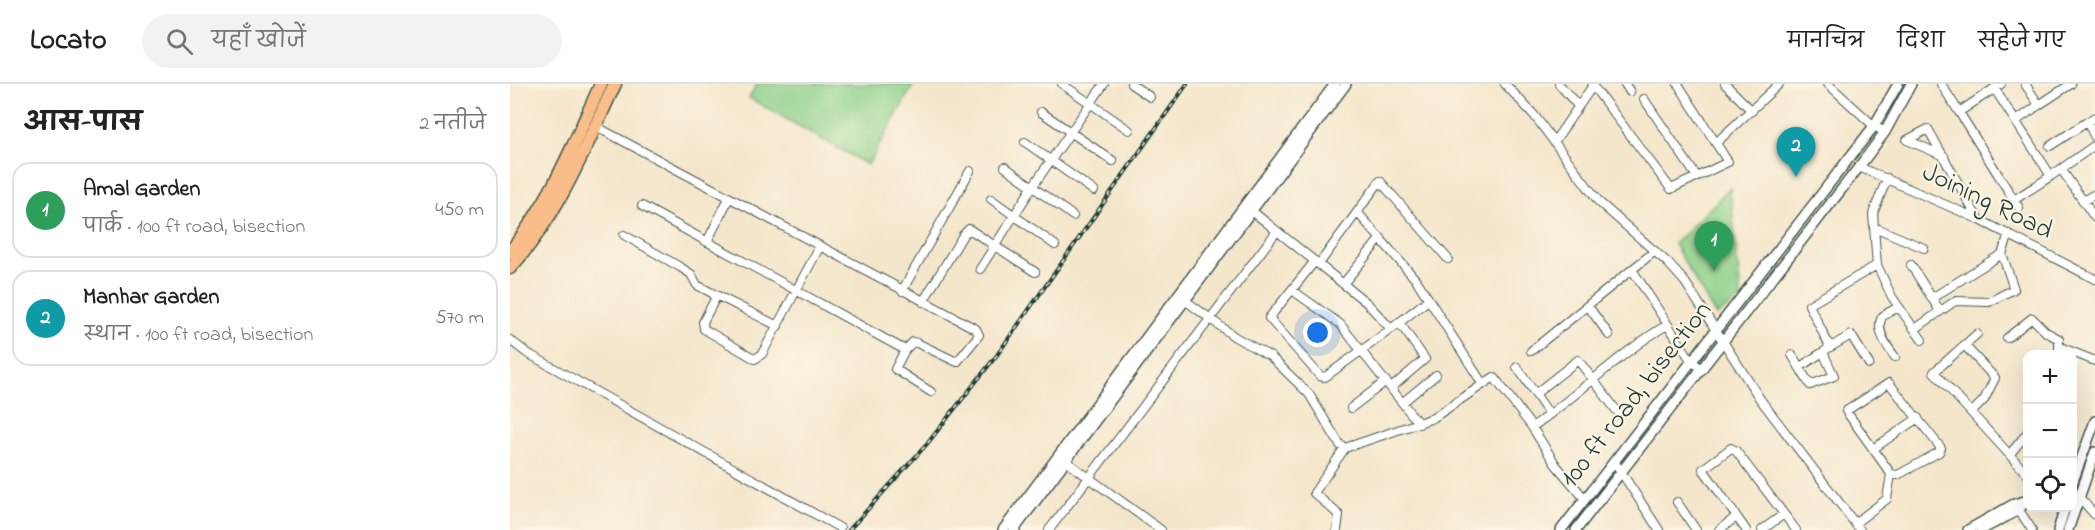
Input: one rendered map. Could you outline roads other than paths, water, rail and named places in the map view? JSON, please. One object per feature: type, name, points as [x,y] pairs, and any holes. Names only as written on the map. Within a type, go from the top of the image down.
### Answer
[{"type":"highway","points":[[510,252],[532,225],[558,179],[601,84]]},
{"type":"highway","points":[[510,268],[548,218],[615,84]]},
{"type":"street","points":[[1062,84],[1129,130]]},
{"type":"street","points":[[980,269],[1051,159],[1104,84]]},
{"type":"street","points":[[1131,84],[1150,97]]},
{"type":"street","points":[[1003,530],[1062,458],[1182,298],[1335,84]]},
{"type":"street","points":[[1248,208],[1346,84]]},
{"type":"street","points":[[1505,84],[1554,142],[1599,202],[1685,282],[1725,341],[1760,399],[1860,530]]},
{"type":"street","points":[[1559,84],[1578,106]]},
{"type":"street","points":[[1625,84],[1630,92]]},
{"type":"street","points":[[1554,142],[1591,86],[1669,187],[1673,189],[1728,162],[1678,84]]},
{"type":"street","points":[[1725,84],[1752,111]]},
{"type":"street","points":[[1717,142],[1778,84]]},
{"type":"street","points":[[1828,84],[1874,126],[1885,132]]},
{"type":"street","name":"100 ft road, bisection","points":[[1561,530],[1874,126],[1898,84]]},
{"type":"street","points":[[1941,84],[2019,208]]},
{"type":"street","points":[[2025,84],[2039,105]]},
{"type":"street","points":[[2016,121],[2071,84]]},
{"type":"street","name":"100 ft road, bisection","points":[[1576,530],[1859,167],[1885,132],[1908,85]]},
{"type":"street","points":[[1959,112],[1997,86],[2051,176]]},
{"type":"street","points":[[1644,99],[1697,177]]},
{"type":"street","points":[[1041,112],[1113,161]]},
{"type":"street","points":[[2050,146],[2095,117]]},
{"type":"street","points":[[2087,122],[2095,137]]},
{"type":"street","points":[[595,126],[976,329],[978,335],[957,362],[917,342],[913,342],[904,350],[895,369],[931,392]]},
{"type":"street","points":[[1944,156],[1907,142],[1907,140],[1928,128],[1944,156],[1978,219]]},
{"type":"street","points":[[1025,142],[1094,191]]},
{"type":"street","points":[[2014,200],[2095,145]]},
{"type":"street","points":[[1005,167],[1073,216]]},
{"type":"street","name":"Joining Road","points":[[1859,167],[1978,219],[2095,279]]},
{"type":"street","points":[[2061,170],[2095,218]]},
{"type":"street","points":[[902,291],[970,171]]},
{"type":"street","points":[[1832,178],[1844,187]]},
{"type":"street","points":[[1887,178],[1874,208],[1877,265],[1899,307],[1922,339]]},
{"type":"street","points":[[1428,300],[1325,377],[1320,376],[1269,320],[1358,213],[1381,181],[1448,259]]},
{"type":"street","points":[[2083,201],[2095,194]]},
{"type":"street","points":[[707,242],[729,198]]},
{"type":"street","points":[[991,199],[1055,245]]},
{"type":"street","points":[[642,206],[904,350]]},
{"type":"street","points":[[1248,208],[1376,311],[1391,329]]},
{"type":"street","points":[[1358,213],[1404,264],[1482,383]]},
{"type":"street","points":[[1806,213],[1817,222]]},
{"type":"street","points":[[1874,227],[1924,248]]},
{"type":"street","points":[[923,302],[966,230],[971,229],[1035,272]]},
{"type":"street","points":[[1049,530],[1277,231]]},
{"type":"street","points":[[1915,329],[1958,300],[1989,302],[2014,289],[2002,255],[2009,234]]},
{"type":"street","points":[[624,235],[681,267],[691,274],[700,287],[778,326]]},
{"type":"street","points":[[1343,284],[1381,238]]},
{"type":"street","points":[[714,294],[703,322],[704,329],[755,359],[760,357],[820,246]]},
{"type":"street","points":[[1531,351],[1655,252]]},
{"type":"street","points":[[1932,298],[2002,255]]},
{"type":"street","points":[[1792,355],[1810,385],[1833,378],[1827,349],[1809,305],[1877,265]]},
{"type":"street","points":[[1911,265],[1940,311]]},
{"type":"street","points":[[1633,271],[1692,362],[1703,369]]},
{"type":"street","points":[[1292,290],[1340,324],[1419,424]]},
{"type":"street","points":[[1182,298],[1271,357],[1309,394],[1340,445],[1345,448]]},
{"type":"street","points":[[1588,306],[1609,335]]},
{"type":"street","points":[[1895,357],[1884,340],[1881,321],[1884,315],[1899,307]]},
{"type":"street","points":[[2007,338],[2032,318],[2046,332],[2059,339],[2060,350]]},
{"type":"street","points":[[1351,408],[1425,359],[1399,322]]},
{"type":"street","points":[[1532,427],[1632,347],[1667,325]]},
{"type":"street","points":[[1977,334],[1934,372],[2023,469]]},
{"type":"street","points":[[1800,367],[1851,335],[1869,364]]},
{"type":"street","points":[[510,340],[527,353],[840,528]]},
{"type":"street","points":[[1965,346],[1995,378],[1984,400],[1972,412]]},
{"type":"street","points":[[2077,356],[2095,361]]},
{"type":"street","points":[[1535,394],[1574,361],[1581,363],[1620,415]]},
{"type":"street","points":[[1517,367],[1549,414]]},
{"type":"street","points":[[1402,402],[1436,375]]},
{"type":"street","points":[[1337,530],[1339,515],[1314,493],[1345,448],[1419,424],[1446,410],[1482,383],[1495,377],[1532,427],[1556,465],[1585,499]]},
{"type":"street","points":[[1891,383],[1918,418],[1940,445],[1940,450],[1898,475],[1892,474],[1846,411],[1847,408],[1891,383]]},
{"type":"street","points":[[1873,449],[1918,418]]},
{"type":"street","points":[[2077,478],[2095,421]]},
{"type":"street","points":[[2010,454],[2023,438]]},
{"type":"street","points":[[1746,530],[1703,469],[1731,448],[1736,451],[1796,530]]},
{"type":"street","points":[[2077,483],[2093,463],[2095,452],[2085,449]]},
{"type":"street","points":[[1062,458],[1161,530]]},
{"type":"street","points":[[1014,530],[1062,458]]},
{"type":"street","points":[[1614,461],[1623,471],[1659,530]]},
{"type":"street","points":[[1855,523],[1887,499],[1892,474]]},
{"type":"street","points":[[2077,488],[2095,515]]},
{"type":"street","points":[[1677,502],[1696,530]]},
{"type":"street","points":[[1968,530],[1982,528],[2014,504],[2023,504]]},
{"type":"street","points":[[2026,512],[2032,530]]},
{"type":"street","points":[[2058,530],[2063,512]]},
{"type":"street","points":[[2068,530],[2071,512]]},
{"type":"street","points":[[1762,530],[1784,514]]},
{"type":"street","points":[[1719,530],[1736,517]]},
{"type":"railway","points":[[849,530],[927,444],[997,355],[1187,84]]},
{"type":"place","name":"Manhar Garden","points":[[1796,177]]},
{"type":"place","name":"Amal Garden","points":[[1714,271]]}]
